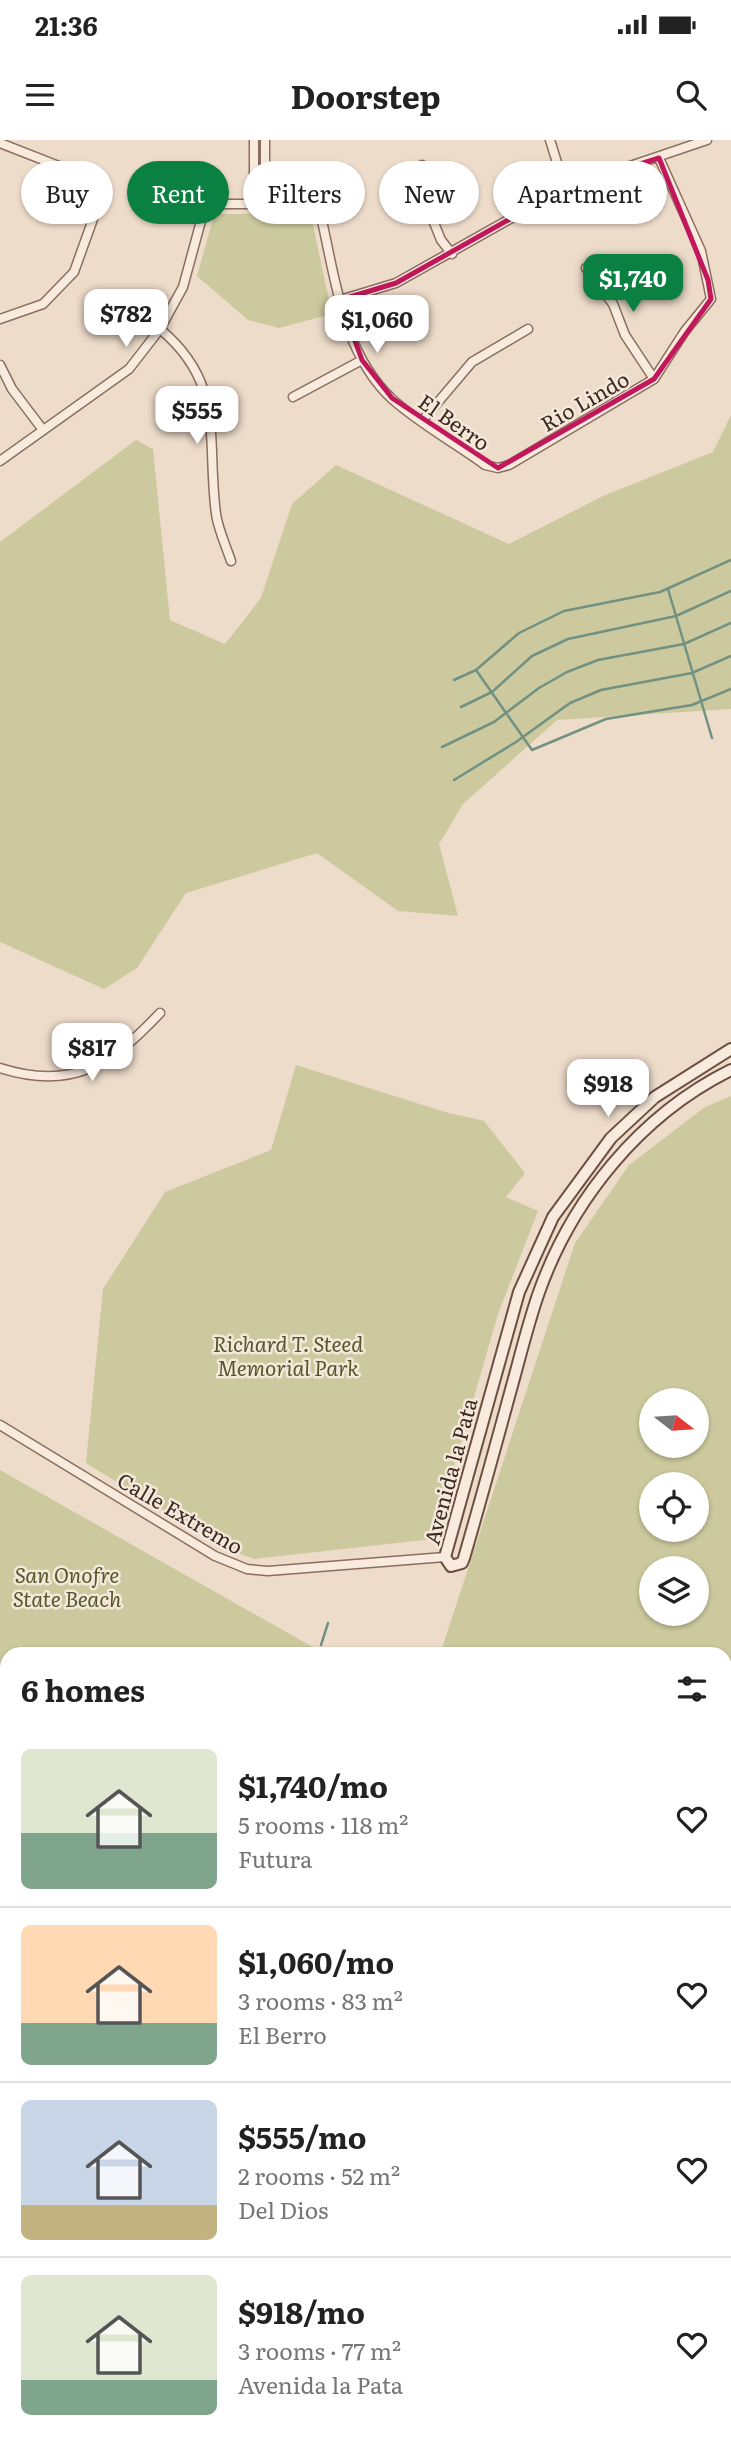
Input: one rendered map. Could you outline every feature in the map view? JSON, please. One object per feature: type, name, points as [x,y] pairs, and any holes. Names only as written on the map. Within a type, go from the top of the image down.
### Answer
[{"type":"main road","name":"Avenida la Pata","points":[[731,1049],[655,1097],[611,1138],[553,1217],[519,1292],[444,1557],[451,1566],[462,1563],[464,1558],[537,1296],[556,1250],[588,1195],[629,1144],[682,1099],[731,1070]]},
{"type":"street","points":[[254,140],[254,161]]},
{"type":"street","points":[[265,140],[265,161]]},
{"type":"street","points":[[550,140],[557,161]]},
{"type":"street","points":[[650,161],[707,140]]},
{"type":"street","points":[[0,144],[97,183],[102,194],[74,272],[43,304],[0,319]]},
{"type":"street","name":"Rio Lindo","points":[[498,468],[509,465],[654,379],[685,331],[710,299],[701,251],[659,158]]},
{"type":"street","points":[[0,461],[129,369],[160,329],[183,287],[201,221],[209,208],[243,206]]},
{"type":"street","name":"El Berro","points":[[323,224],[347,328],[362,360],[391,398],[485,464],[498,468]]},
{"type":"street","points":[[435,224],[441,240],[452,254]]},
{"type":"street","points":[[340,300],[396,283],[503,224]]},
{"type":"street","points":[[586,268],[613,304],[625,335],[654,379]]},
{"type":"street","points":[[160,329],[183,348],[204,384],[209,413],[216,516],[231,561]]},
{"type":"street","points":[[422,421],[472,362],[528,329]]},
{"type":"street","points":[[293,397],[362,360]]},
{"type":"street","points":[[0,365],[12,389],[43,430]]},
{"type":"street","points":[[0,1068],[27,1076],[57,1079],[76,1074],[129,1046],[160,1013]]},
{"type":"street","name":"Calle Extremo","points":[[0,1425],[215,1556],[239,1567],[268,1571],[444,1557]]},
{"type":"highlighted area","points":[[659,158],[708,280],[711,299],[654,379],[498,468],[392,398],[362,360],[340,300],[396,283],[565,188]]},
{"type":"green space","points":[[229,214],[243,214],[243,224],[313,224],[332,314],[279,328],[248,320],[197,276],[212,224],[229,224]]},
{"type":"green space","points":[[731,415],[731,709],[557,720],[463,804],[439,844],[458,916],[398,911],[317,853],[186,893],[137,968],[104,989],[0,942],[0,542],[136,440],[153,449],[170,620],[225,644],[261,598],[292,504],[336,465],[509,544],[603,496],[713,452]]},
{"type":"green space","name":"Richard T. Steed Memorial Park","points":[[296,1065],[445,1112],[484,1121],[525,1173],[506,1197],[538,1211],[498,1314],[433,1539],[254,1559],[222,1547],[86,1463],[103,1289],[165,1192],[271,1150]]},
{"type":"green space","points":[[731,1096],[731,1647],[442,1647],[575,1243],[629,1165],[705,1107]]},
{"type":"green space","name":"San Onofre State Beach","points":[[0,1470],[313,1647],[0,1647]]},
{"type":"waterway","points":[[476,670],[519,633],[564,611],[660,592],[731,560]]},
{"type":"waterway","points":[[668,589],[712,738]]},
{"type":"waterway","points":[[461,707],[492,692],[532,656],[568,639],[676,616],[731,591]]},
{"type":"waterway","points":[[442,747],[494,722],[539,688],[567,672],[598,660],[684,644],[731,623]]},
{"type":"waterway","points":[[454,780],[516,742],[570,703],[601,690],[692,673],[731,656]]},
{"type":"waterway","points":[[454,680],[476,670],[532,750],[606,719],[692,705],[731,689]]},
{"type":"waterway","points":[[321,1645],[328,1623]]}]
